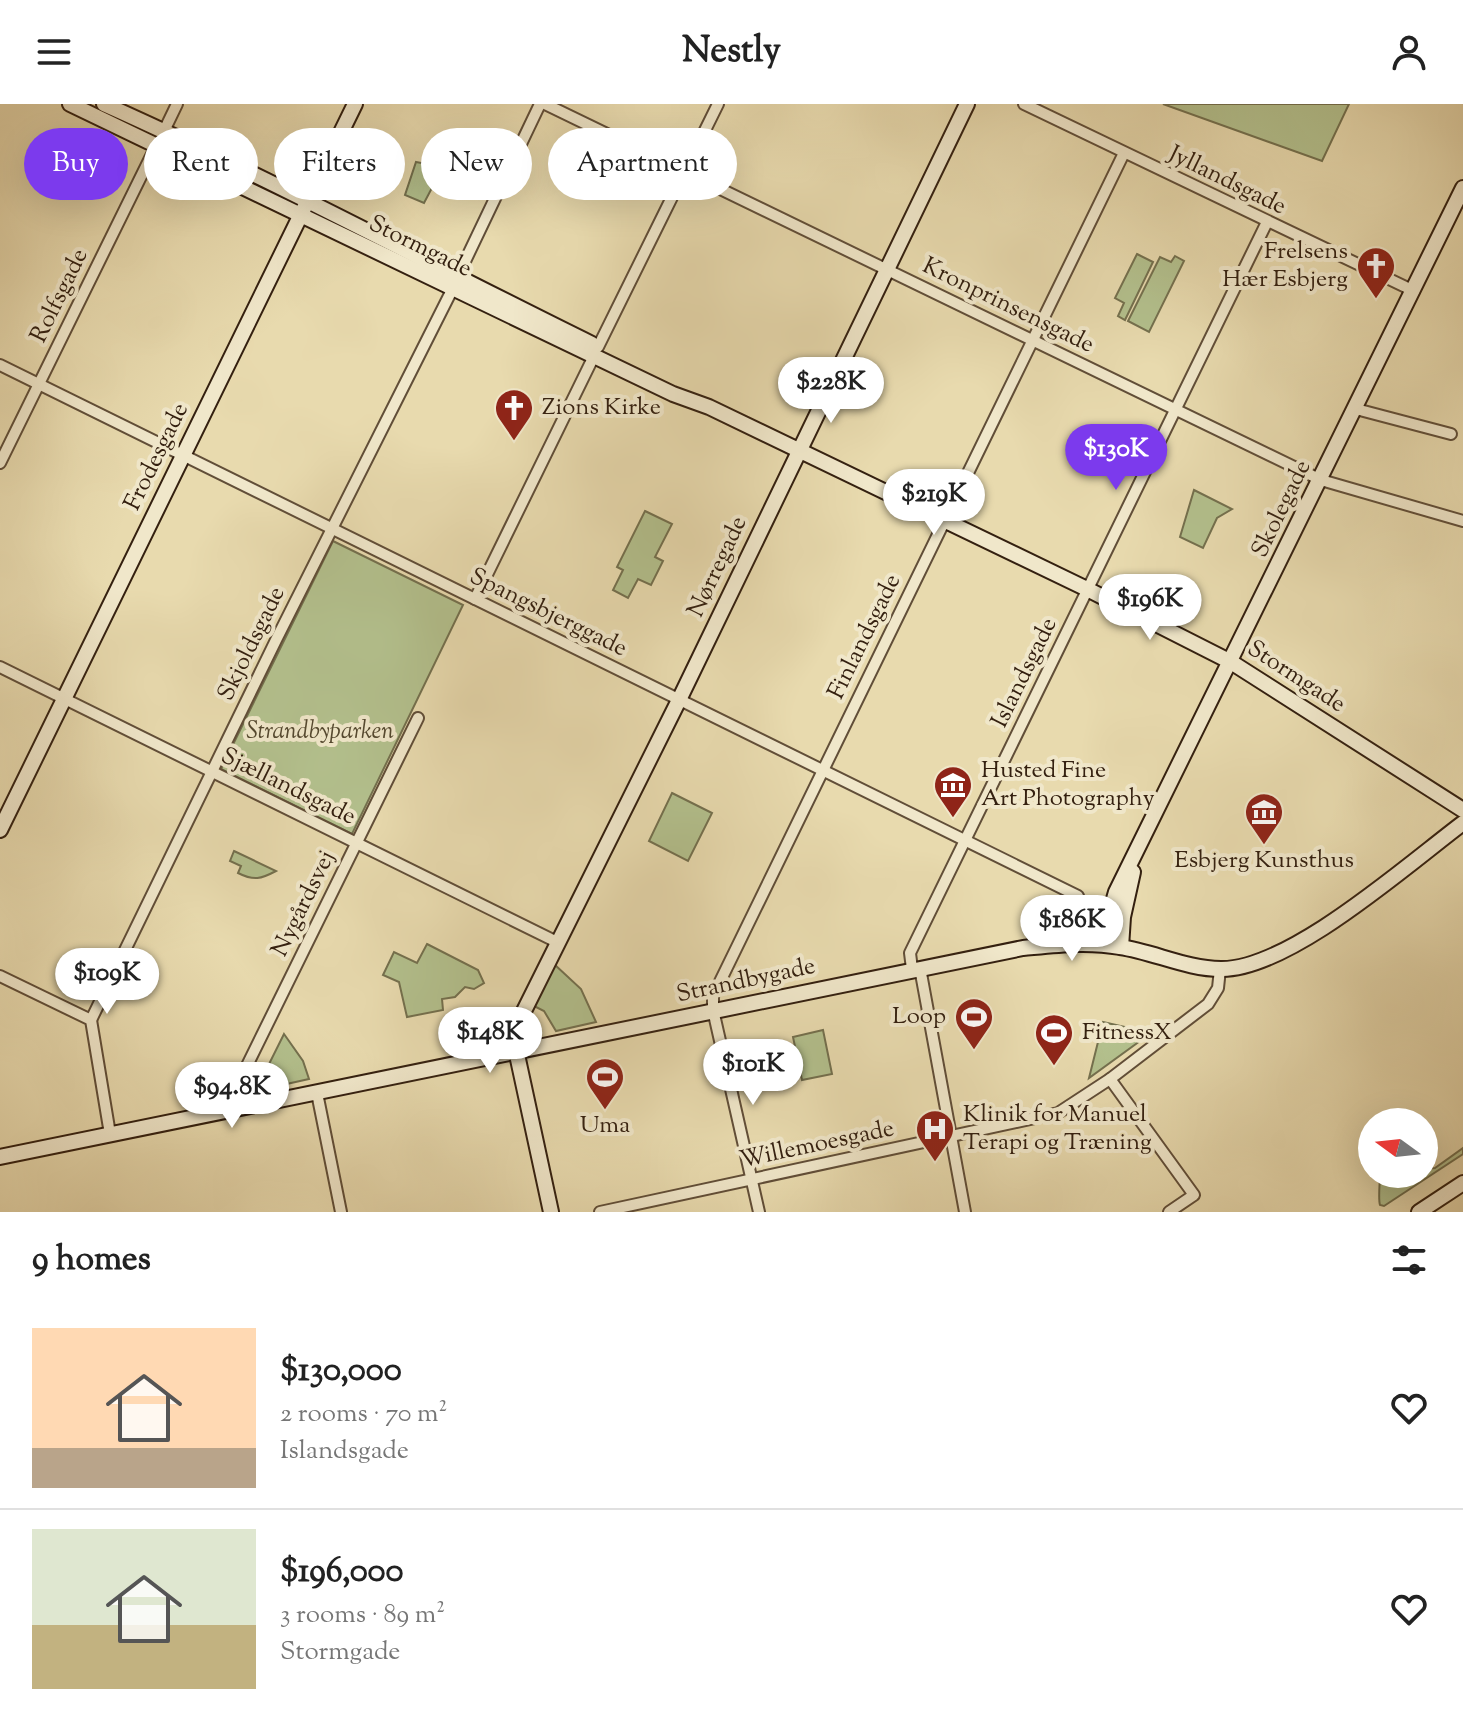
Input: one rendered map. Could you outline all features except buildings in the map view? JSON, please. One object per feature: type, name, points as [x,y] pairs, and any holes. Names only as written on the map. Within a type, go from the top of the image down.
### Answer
[{"type":"street","name":"Stormgade","points":[[70,104],[144,140]]},
{"type":"street","name":"Stormgade","points":[[104,104],[157,128]]},
{"type":"street","points":[[165,128],[177,104]]},
{"type":"street","name":"Frodesgade","points":[[0,830],[355,104]]},
{"type":"street","name":"Kronprinsensgade","points":[[542,104],[594,128]]},
{"type":"street","name":"Skjoldsgade","points":[[91,1020],[542,104]]},
{"type":"street","points":[[705,128],[718,104]]},
{"type":"street","name":"Nørregade","points":[[516,1050],[515,1033],[523,1013],[679,700],[967,104]]},
{"type":"street","name":"Jyllandsgade","points":[[1024,104],[1414,291]]},
{"type":"street","name":"Finlandsgade","points":[[713,1010],[716,987],[1124,153]]},
{"type":"street","name":"Rolfsgade","points":[[0,463],[144,170]]},
{"type":"street","name":"Stormgade","points":[[258,182],[596,351],[673,394],[709,407],[1231,662],[1463,810]]},
{"type":"street","name":"Stormgade","points":[[258,188],[304,207]]},
{"type":"street","name":"Skolegade","points":[[1101,944],[1116,892],[1463,188]]},
{"type":"street","name":"Kronprinsensgade","points":[[737,195],[1321,480],[1463,521]]},
{"type":"street","points":[[475,599],[669,200]]},
{"type":"street","name":"Islandsgade","points":[[916,969],[910,953],[1267,222]]},
{"type":"street","name":"Spangsbjerggade","points":[[0,365],[1078,896]]},
{"type":"street","points":[[1356,409],[1451,434]]},
{"type":"street","name":"Sjællandsgade","points":[[0,667],[559,943]]},
{"type":"street","name":"Nygårdsvej","points":[[235,1110],[236,1088],[418,718]]},
{"type":"street","name":"Strandbygade","points":[[0,1157],[1023,948],[1101,944],[1220,969],[1264,961],[1291,947],[1368,896],[1463,823]]},
{"type":"street","name":"Skolegade","points":[[1121,947],[1127,898],[1139,849]]},
{"type":"street","points":[[916,969],[948,1113],[965,1212]]},
{"type":"street","name":"Willemoesgade","points":[[600,1212],[1058,1113],[1110,1079],[1208,1004],[1218,988],[1220,969]]},
{"type":"street","points":[[0,976],[91,1020],[110,1134]]},
{"type":"street","points":[[713,1010],[759,1212]]},
{"type":"street","points":[[516,1050],[551,1212]]},
{"type":"street","points":[[1110,1079],[1194,1195],[1169,1212]]},
{"type":"street","points":[[317,1093],[341,1212]]},
{"type":"street","points":[[1419,1212],[1463,1183]]},
{"type":"green space","points":[[1163,104],[1349,104],[1322,161]]},
{"type":"green space","points":[[416,162],[421,163],[421,200],[426,200],[424,203],[405,195]]},
{"type":"green space","points":[[1137,254],[1153,262],[1125,320],[1118,316],[1124,303],[1115,298]]},
{"type":"green space","points":[[1175,256],[1184,261],[1149,332],[1128,321],[1160,257],[1171,262]]},
{"type":"green space","points":[[1194,490],[1232,509],[1217,518],[1203,548],[1180,537]]},
{"type":"green space","points":[[645,511],[672,524],[655,557],[663,561],[651,585],[638,579],[628,598],[613,590],[623,570],[617,567]]},
{"type":"green space","name":"Strandbyparken","points":[[333,541],[463,605],[352,834],[221,769]]},
{"type":"green space","points":[[672,793],[712,813],[688,861],[649,841]]},
{"type":"green space","points":[[234,851],[276,871],[257,878],[238,873],[241,866],[230,861]]},
{"type":"green space","points":[[427,944],[478,970],[484,983],[474,989],[465,987],[455,997],[442,999],[443,1010],[407,1017],[399,982],[383,975],[394,952],[417,963]]},
{"type":"green space","points":[[554,964],[581,989],[596,1022],[556,1031],[544,1011],[532,1005]]},
{"type":"green space","points":[[1103,1022],[1151,1033],[1089,1078]]},
{"type":"green space","points":[[823,1030],[832,1074],[802,1080],[793,1037]]},
{"type":"green space","points":[[284,1034],[303,1061],[309,1079],[273,1087],[269,1077],[264,1074]]},
{"type":"green space","points":[[1463,1148],[1463,1154],[1438,1170],[1438,1166]]},
{"type":"green space","points":[[1379,1188],[1411,1188],[1384,1206],[1380,1205]]},
{"type":"place","name":"Frelsens Hær Esbjerg","points":[[1376,300]]},
{"type":"place","name":"Zions Kirke","points":[[514,442]]},
{"type":"place","name":"Husted Fine Art Photography","points":[[953,819]]},
{"type":"place","name":"Esbjerg Kunsthus","points":[[1264,846]]},
{"type":"place","name":"Loop","points":[[974,1051]]},
{"type":"place","name":"FitnessX","points":[[1054,1067]]},
{"type":"place","name":"Uma","points":[[605,1111]]},
{"type":"place","name":"Klinik for Manuel Terapi og Træning","points":[[935,1163]]}]
